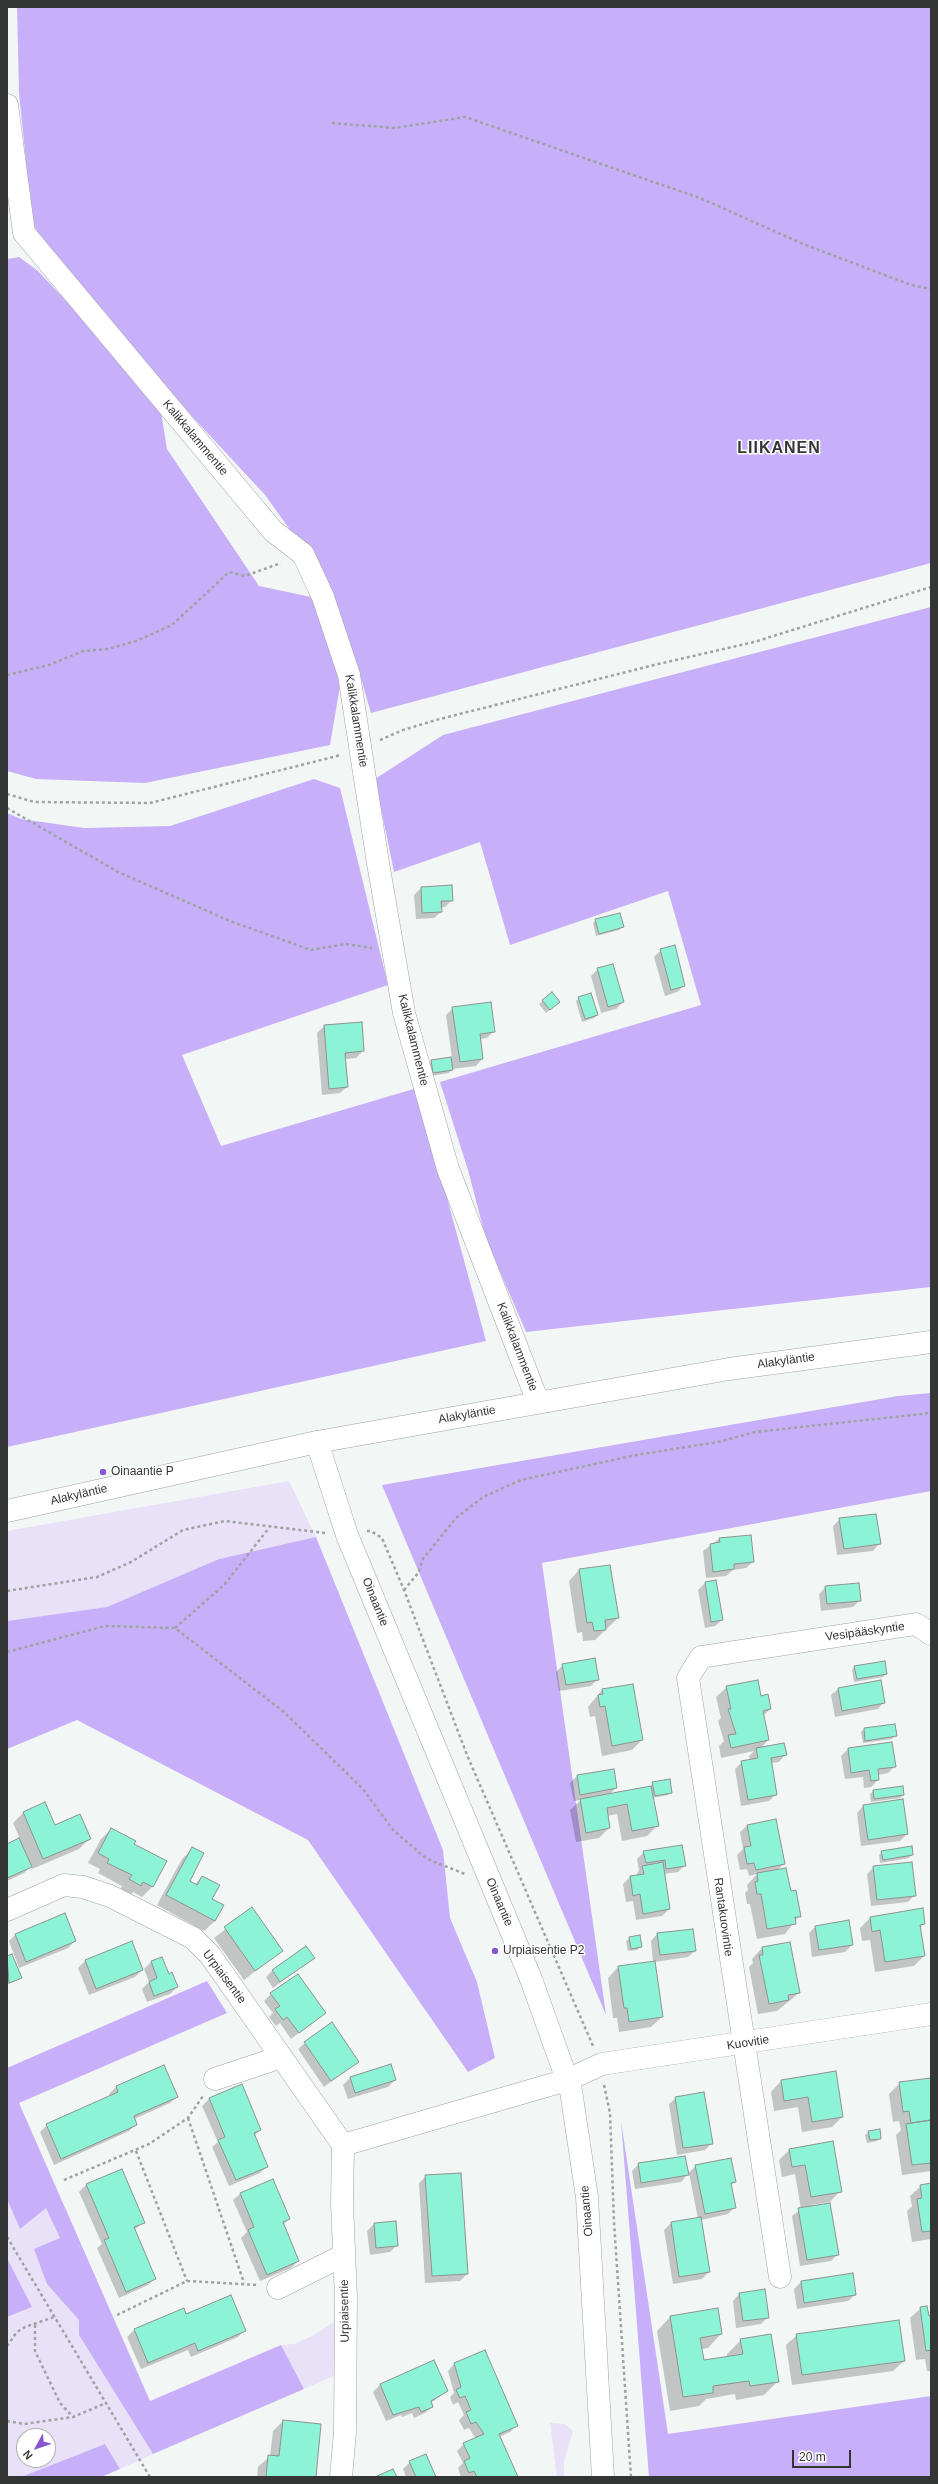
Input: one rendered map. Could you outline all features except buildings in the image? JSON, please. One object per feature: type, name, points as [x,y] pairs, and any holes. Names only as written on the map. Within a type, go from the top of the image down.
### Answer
[{"type":"street","name":"Kalikkalammentie","points":[[7,105],[24,233],[273,531],[303,554],[323,597],[349,675],[404,1013],[448,1169],[538,1402]]},
{"type":"street","name":"Alakyläntie","points":[[7,1511],[317,1442],[729,1369],[931,1342]]},
{"type":"street","name":"Oinaantie","points":[[317,1442],[347,1535],[531,1979],[571,2091],[587,2197],[603,2477]]},
{"type":"street","name":"Vesipääskyntie","points":[[797,1641],[916,1624],[931,1634]]},
{"type":"street","name":"Rantakuovintie","points":[[780,2276],[742,2044],[688,1678],[701,1657],[797,1641]]},
{"type":"street","name":"Urpiaisentie","points":[[7,1910],[64,1885],[83,1887],[110,1896],[193,1938],[210,1955],[342,2145],[342,2204],[346,2298],[345,2432],[341,2477]]},
{"type":"street","name":"Kuovitie","points":[[567,2080],[602,2064],[742,2044],[931,2014]]},
{"type":"street","points":[[215,2078],[281,2057]]},
{"type":"street","points":[[342,2145],[567,2080]]},
{"type":"street","points":[[278,2288],[344,2255]]},
{"type":"path","points":[[332,123],[395,128],[465,117],[700,198],[803,244],[911,285],[931,289]]},
{"type":"path","points":[[7,675],[49,665],[83,651],[108,649],[136,641],[172,625],[230,572],[244,576],[303,554]]},
{"type":"path","points":[[7,794],[34,802],[150,803],[324,761],[360,749],[403,730],[436,720],[654,665],[754,642],[931,587]]},
{"type":"path","points":[[7,808],[118,872],[230,921],[311,950],[346,944],[393,951]]},
{"type":"path","points":[[7,1591],[97,1577],[132,1562],[184,1530],[225,1521],[269,1528],[347,1535],[371,1531],[382,1538],[404,1590],[419,1572],[422,1560],[456,1518],[483,1497],[521,1480],[636,1455],[718,1442],[756,1432],[931,1413]]},
{"type":"path","points":[[175,1628],[224,1585],[269,1528]]},
{"type":"path","points":[[7,1652],[105,1626],[175,1628],[284,1712],[363,1789],[393,1830],[427,1859],[449,1869],[490,1881]]},
{"type":"path","points":[[64,2180],[149,2144],[188,2118],[215,2078]]},
{"type":"path","points":[[188,2118],[244,2283]]},
{"type":"path","points":[[136,2150],[187,2281]]},
{"type":"path","points":[[7,2238],[150,2477]]},
{"type":"path","points":[[117,2315],[187,2281],[244,2283],[278,2288]]},
{"type":"path","points":[[7,2346],[17,2332],[25,2326],[35,2325],[54,2317]]},
{"type":"path","points":[[35,2325],[35,2351],[60,2403],[73,2417]]},
{"type":"path","points":[[7,2420],[24,2424],[73,2417],[106,2403]]},
{"type":"shaded area","points":[[17,7],[931,7],[931,563],[371,713],[355,658],[306,552],[265,495],[100,317],[45,251],[32,220],[19,93]]},
{"type":"shaded area","points":[[19,257],[38,271],[159,400],[167,449],[259,586],[316,598],[341,680],[330,745],[145,783],[36,779],[7,771],[7,259]]},
{"type":"shaded area","points":[[931,607],[931,1287],[526,1332],[486,1239],[468,1170],[440,1082],[701,1005],[668,891],[510,945],[480,842],[394,872],[375,779],[443,735]]},
{"type":"shaded area","points":[[314,779],[340,788],[388,985],[182,1055],[221,1146],[417,1088],[486,1341],[7,1447],[7,813],[21,819],[84,828],[170,826]]},
{"type":"shaded area","points":[[931,1393],[931,1491],[542,1563],[606,2015],[382,1485],[898,1396]]},
{"type":"shaded area","points":[[289,1481],[316,1537],[219,1559],[107,1607],[7,1621],[7,1531]]},
{"type":"shaded area","points":[[316,1537],[443,1850],[450,1918],[477,1982],[495,2058],[468,2072],[308,1840],[77,1720],[7,1749],[7,1621],[107,1607],[219,1559]]},
{"type":"shaded area","points":[[207,1981],[227,2013],[19,2103],[150,2401],[281,2345],[304,2389],[153,2454],[79,2335],[79,2320],[47,2284],[34,2249],[60,2238],[46,2208],[20,2229],[7,2199],[7,2068]]},
{"type":"shaded area","points":[[621,2121],[668,2434],[931,2396],[931,2477],[649,2477]]},
{"type":"shaded area","points":[[7,2199],[20,2229],[46,2207],[60,2238],[47,2284],[80,2320],[79,2335],[153,2454],[120,2469],[105,2444],[56,2463],[56,2428],[16,2428],[16,2468],[44,2468],[21,2477],[7,2477],[7,2317],[32,2307],[7,2258]]},
{"type":"shaded area","points":[[7,2258],[32,2307],[7,2317]]},
{"type":"shaded area","points":[[334,2322],[338,2374],[304,2389],[281,2345],[294,2344],[312,2336]]},
{"type":"shaded area","points":[[550,2423],[565,2424],[573,2431],[564,2461],[564,2477],[557,2477]]},
{"type":"shaded area","points":[[105,2444],[120,2469],[101,2477],[21,2477],[44,2468],[56,2468],[56,2463]]},
{"type":"place","name":"Oinaantie P","points":[[103,1472]]},
{"type":"place","name":"Urpiaisentie P2","points":[[495,1951]]},
{"type":"district","name":"LIIKANEN","points":[[779,449]]}]
